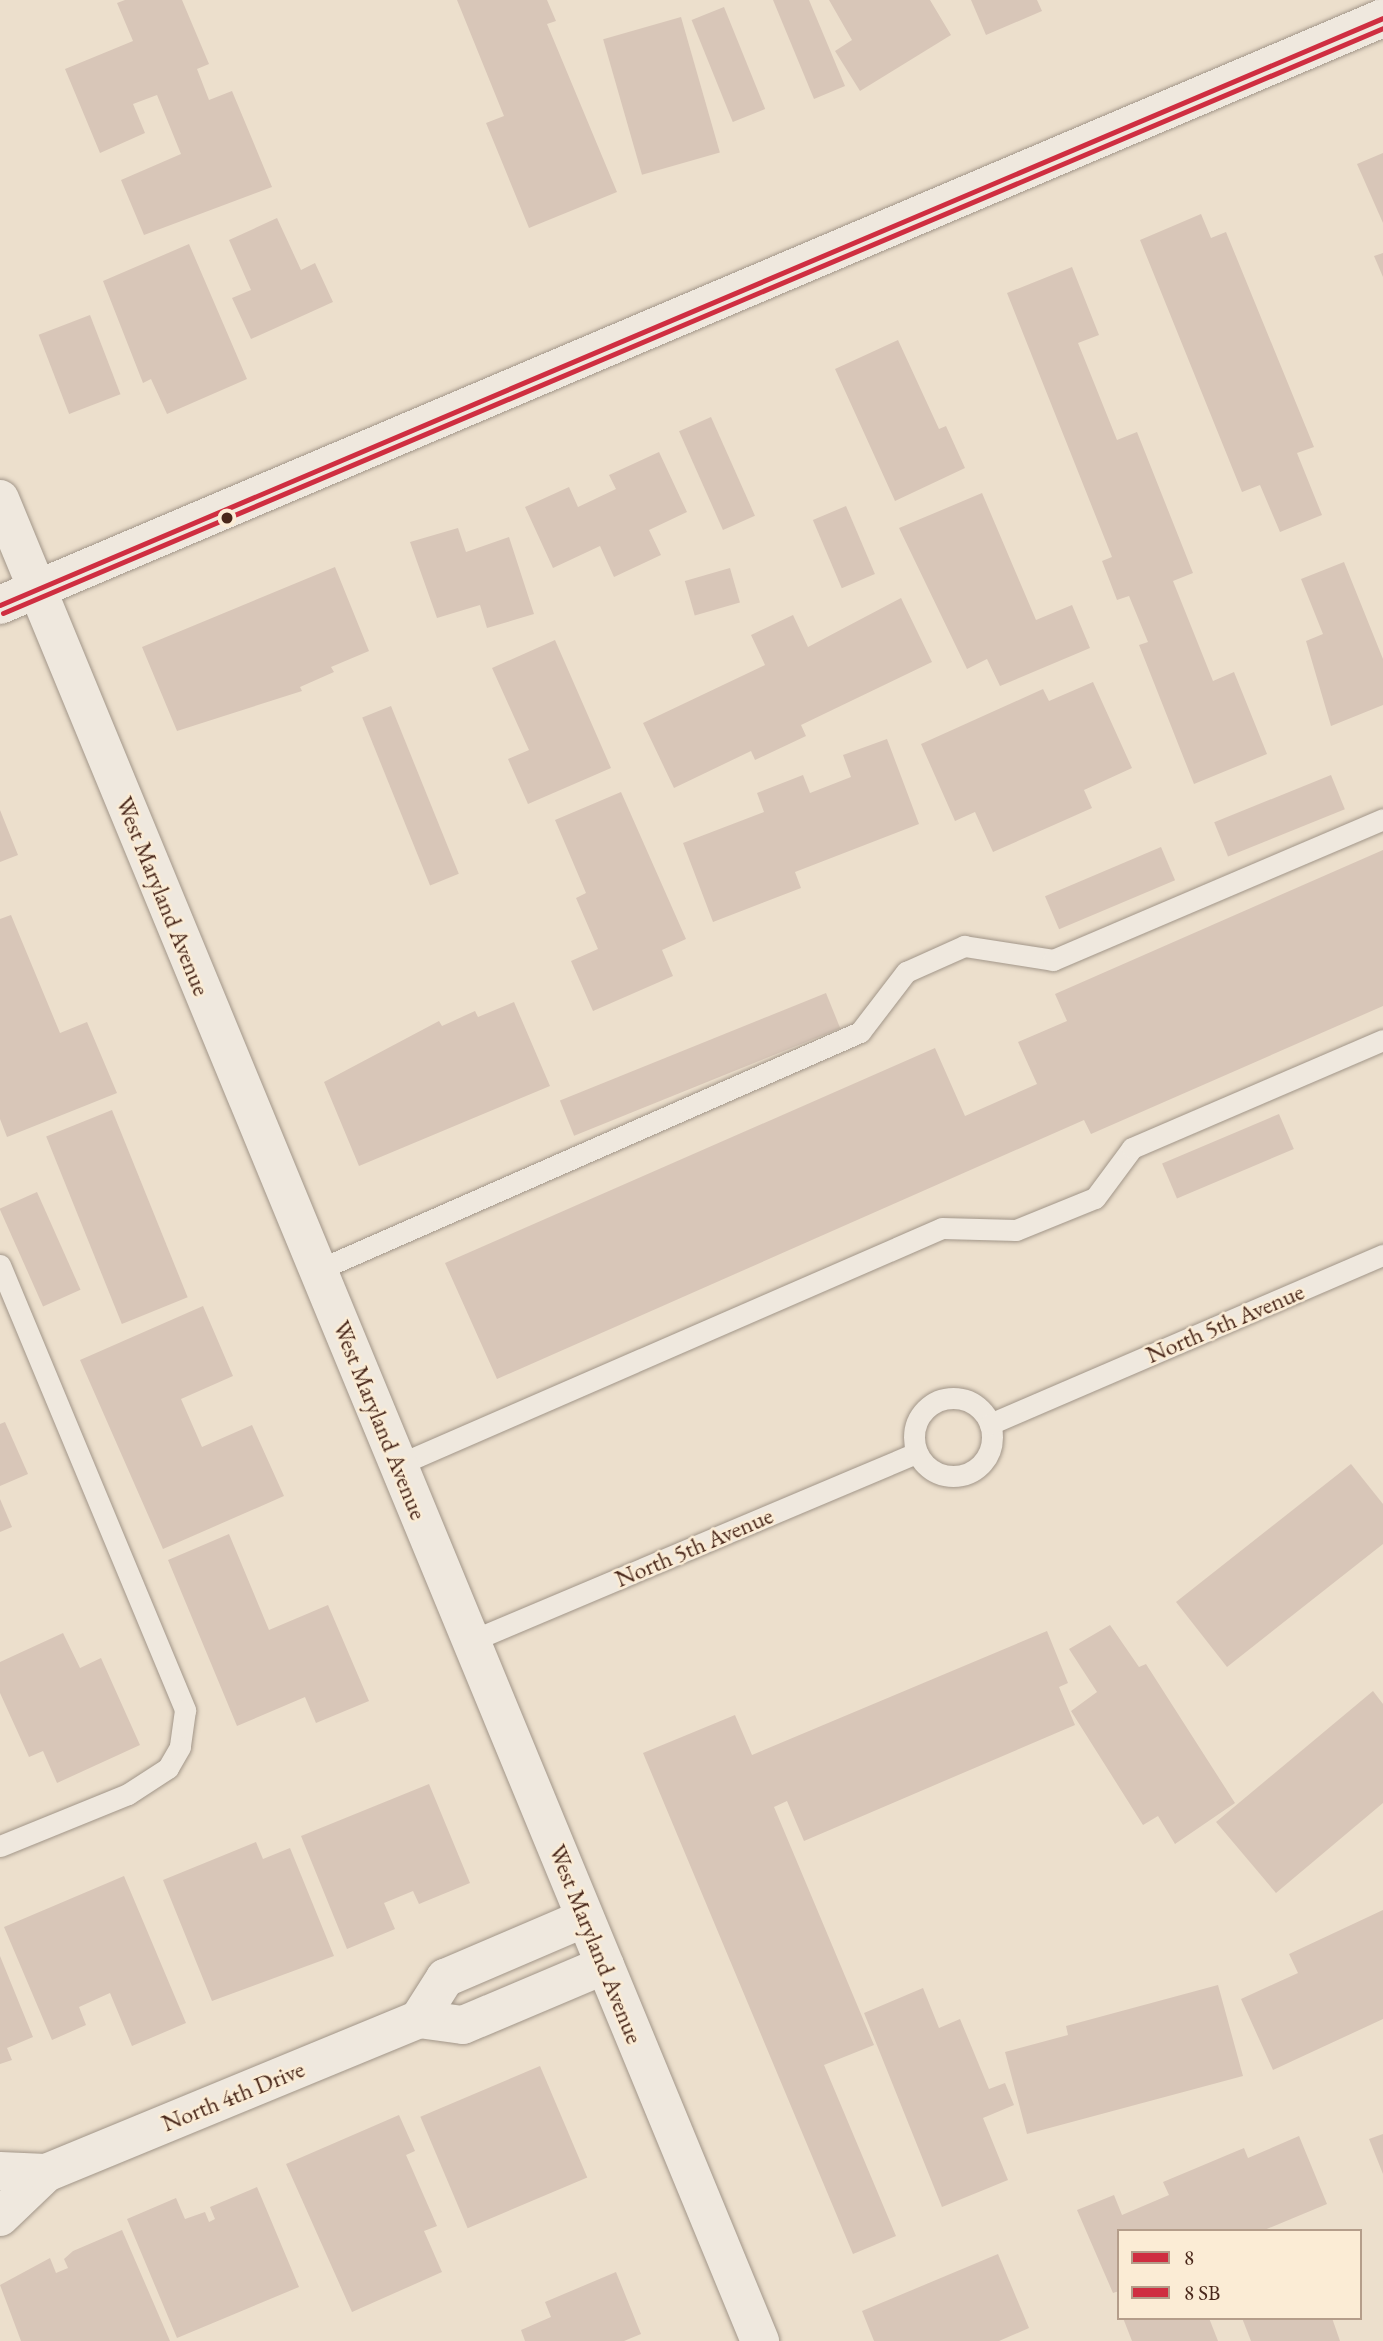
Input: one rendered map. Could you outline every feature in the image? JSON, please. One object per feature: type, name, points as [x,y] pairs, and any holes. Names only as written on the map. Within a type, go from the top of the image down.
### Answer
[{"type":"street","points":[[0,605],[1383,18]]},
{"type":"street","name":"West Maryland Avenue","points":[[0,499],[760,2341]]},
{"type":"street","points":[[585,1918],[445,1978],[419,2019],[463,2025],[604,1965]]},
{"type":"street","name":"North 4th Drive","points":[[0,2217],[46,2173],[419,2019]]},
{"type":"street","name":"North 4th Drive","points":[[0,2171],[46,2173]]},
{"type":"lane","points":[[318,1270],[860,1032],[906,972],[964,946],[1054,960],[1383,818]]},
{"type":"lane","points":[[398,1465],[942,1228],[1016,1230],[1095,1198],[1132,1148],[1383,1040]]},
{"type":"lane","name":"North 5th Avenue","points":[[990,1424],[1383,1255]]},
{"type":"lane","points":[[0,1265],[185,1710],[180,1747],[168,1768],[128,1794],[0,1846]]},
{"type":"lane","points":[[961,1399],[990,1424],[988,1455],[967,1474],[940,1474],[917,1453],[916,1423],[930,1404],[961,1399]]},
{"type":"lane","name":"North 5th Avenue","points":[[471,1642],[917,1453]]},
{"type":"building","points":[[125,0],[182,0],[209,64],[197,69],[209,100],[232,91],[272,187],[144,235],[121,180],[181,154],[157,95],[133,104],[145,133],[100,153],[65,69],[133,41],[117,3]]},
{"type":"building","points":[[457,0],[547,0],[556,21],[547,24],[617,192],[529,228],[486,123],[504,116]]},
{"type":"building","points":[[773,0],[809,0],[845,86],[814,99]]},
{"type":"building","points":[[829,0],[930,0],[951,35],[860,91],[835,51],[852,40]]},
{"type":"building","points":[[971,0],[1037,0],[1042,11],[986,35]]},
{"type":"building","points":[[724,7],[765,109],[733,122],[692,20]]},
{"type":"building","points":[[681,17],[720,153],[642,175],[603,39]]},
{"type":"building","points":[[1383,153],[1383,223],[1357,164]]},
{"type":"building","points":[[1201,214],[1211,238],[1226,232],[1314,447],[1297,453],[1322,515],[1280,532],[1260,485],[1242,492],[1140,240]]},
{"type":"building","points":[[277,218],[301,270],[315,263],[333,302],[251,339],[232,298],[251,290],[229,240]]},
{"type":"building","points":[[189,244],[247,379],[167,414],[151,379],[143,383],[103,281]]},
{"type":"building","points":[[1383,253],[1383,277],[1374,256]]},
{"type":"building","points":[[1072,267],[1099,335],[1078,343],[1117,440],[1137,432],[1193,573],[1173,581],[1213,681],[1234,672],[1267,754],[1194,784],[1139,645],[1148,642],[1129,596],[1117,600],[1102,561],[1112,557],[1007,293]]},
{"type":"building","points":[[90,315],[120,394],[69,414],[39,335]]},
{"type":"building","points":[[898,340],[939,429],[946,426],[965,468],[895,501],[835,369]]},
{"type":"building","points":[[711,417],[755,516],[723,530],[679,431]]},
{"type":"building","points":[[659,452],[687,512],[649,530],[661,555],[614,577],[600,546],[553,568],[525,507],[569,487],[578,507],[616,489],[609,475]]},
{"type":"building","points":[[982,493],[1036,620],[1072,605],[1090,648],[1000,686],[987,659],[967,669],[899,528]]},
{"type":"building","points":[[846,506],[875,574],[842,588],[813,520]]},
{"type":"building","points":[[458,528],[466,552],[509,537],[534,614],[487,628],[480,605],[437,618],[410,542]]},
{"type":"building","points":[[1344,562],[1383,659],[1383,705],[1331,726],[1306,641],[1323,634],[1301,579]]},
{"type":"building","points":[[335,567],[369,651],[331,667],[334,672],[300,687],[302,691],[177,731],[142,647]]},
{"type":"building","points":[[730,568],[740,603],[695,616],[685,581]]},
{"type":"building","points":[[901,598],[932,662],[801,725],[806,736],[755,760],[751,751],[674,788],[643,723],[765,665],[751,635],[793,615],[808,647]]},
{"type":"building","points":[[555,640],[611,768],[528,804],[508,759],[529,750],[492,668]]},
{"type":"building","points":[[1093,682],[1132,768],[1084,790],[1092,808],[993,852],[975,812],[955,821],[921,744],[1043,689],[1049,701]]},
{"type":"building","points":[[391,706],[459,874],[430,885],[362,718]]},
{"type":"building","points":[[887,739],[919,824],[795,872],[801,888],[713,922],[683,843],[764,812],[757,793],[803,775],[810,793],[851,777],[843,755]]},
{"type":"building","points":[[1331,775],[1345,809],[1228,857],[1214,822]]},
{"type":"building","points":[[621,792],[686,939],[662,950],[673,976],[593,1011],[571,961],[598,949],[576,898],[586,893],[555,820]]},
{"type":"building","points":[[0,810],[18,855],[0,862]]},
{"type":"building","points":[[1161,847],[1175,880],[1059,929],[1045,896]]},
{"type":"building","points":[[1383,850],[1383,1006],[1091,1134],[1084,1120],[497,1379],[445,1263],[935,1048],[965,1116],[1037,1084],[1018,1042],[1067,1021],[1055,994]]},
{"type":"building","points":[[11,915],[60,1033],[87,1022],[117,1093],[7,1137],[0,1119],[0,919]]},
{"type":"building","points":[[826,993],[840,1028],[574,1136],[560,1101]]},
{"type":"building","points":[[514,1002],[550,1086],[359,1166],[324,1082],[439,1021],[442,1026],[475,1011],[478,1017]]},
{"type":"building","points":[[112,1110],[188,1297],[122,1324],[46,1137]]},
{"type":"building","points":[[1279,1114],[1294,1149],[1177,1199],[1162,1164]]},
{"type":"building","points":[[37,1192],[81,1290],[43,1306],[0,1210]]},
{"type":"building","points":[[203,1306],[233,1376],[181,1399],[202,1447],[252,1425],[284,1496],[163,1549],[80,1360]]},
{"type":"building","points":[[5,1422],[28,1474],[0,1486],[0,1424]]},
{"type":"building","points":[[1351,1464],[1383,1504],[1383,1544],[1227,1667],[1176,1602]]},
{"type":"building","points":[[0,1499],[12,1527],[0,1532]]},
{"type":"building","points":[[229,1534],[269,1630],[328,1605],[369,1701],[316,1723],[305,1697],[237,1726],[168,1560]]},
{"type":"building","points":[[1110,1625],[1139,1667],[1146,1664],[1235,1803],[1175,1844],[1158,1816],[1143,1825],[1071,1711],[1097,1692],[1069,1649]]},
{"type":"building","points":[[1047,1631],[1068,1683],[1059,1687],[1075,1725],[804,1841],[787,1801],[774,1807],[874,2045],[824,2065],[896,2236],[853,2254],[643,1753],[735,1715],[752,1755]]},
{"type":"building","points":[[63,1633],[80,1668],[101,1658],[140,1745],[57,1783],[43,1751],[29,1757],[0,1693],[0,1662]]},
{"type":"building","points":[[1373,1691],[1383,1704],[1383,1803],[1276,1893],[1216,1822]]},
{"type":"building","points":[[429,1784],[470,1883],[419,1904],[413,1891],[384,1903],[395,1929],[347,1949],[301,1836]]},
{"type":"building","points":[[256,1842],[263,1859],[290,1848],[334,1956],[212,2001],[163,1880]]},
{"type":"building","points":[[124,1876],[186,2023],[132,2046],[110,1993],[79,2007],[86,2025],[52,2040],[4,1927]]},
{"type":"building","points":[[1383,1910],[1383,2019],[1273,2070],[1241,1999],[1298,1973],[1289,1954]]},
{"type":"building","points":[[0,1956],[33,2037],[7,2048],[12,2060],[0,2064]]},
{"type":"building","points":[[1218,1985],[1243,2076],[1027,2134],[1005,2052],[1068,2035],[1066,2026]]},
{"type":"building","points":[[923,1988],[939,2028],[960,2019],[989,2089],[1005,2083],[1014,2105],[983,2118],[1008,2180],[942,2207],[864,2013]]},
{"type":"building","points":[[540,2066],[587,2177],[468,2228],[420,2117]]},
{"type":"building","points":[[399,2115],[415,2151],[406,2155],[437,2226],[424,2231],[442,2272],[352,2312],[286,2164]]},
{"type":"building","points":[[1383,2134],[1383,2174],[1369,2139]]},
{"type":"building","points":[[1299,2136],[1327,2204],[1267,2229],[1117,2229],[1117,2292],[1113,2293],[1077,2210],[1114,2195],[1122,2215],[1169,2195],[1163,2182],[1244,2148],[1248,2158]]},
{"type":"building","points":[[257,2187],[299,2287],[177,2338],[127,2219],[176,2198],[185,2219],[205,2212],[209,2222],[215,2219],[210,2207]]},
{"type":"building","points":[[122,2230],[170,2341],[21,2341],[0,2285],[50,2258],[56,2273],[68,2268],[64,2259],[73,2251]]},
{"type":"building","points":[[998,2254],[1029,2328],[999,2341],[874,2341],[862,2311]]},
{"type":"building","points":[[616,2272],[641,2334],[624,2341],[525,2341],[521,2330],[551,2317],[545,2302]]},
{"type":"building","points":[[1124,2320],[1210,2320],[1218,2341],[1132,2341]]},
{"type":"building","points":[[1243,2320],[1333,2320],[1340,2341],[1251,2341]]},
{"type":"transit line","name":"8","points":[[0,605],[1383,18]]},
{"type":"transit line","points":[[3,613],[1383,28]]}]
